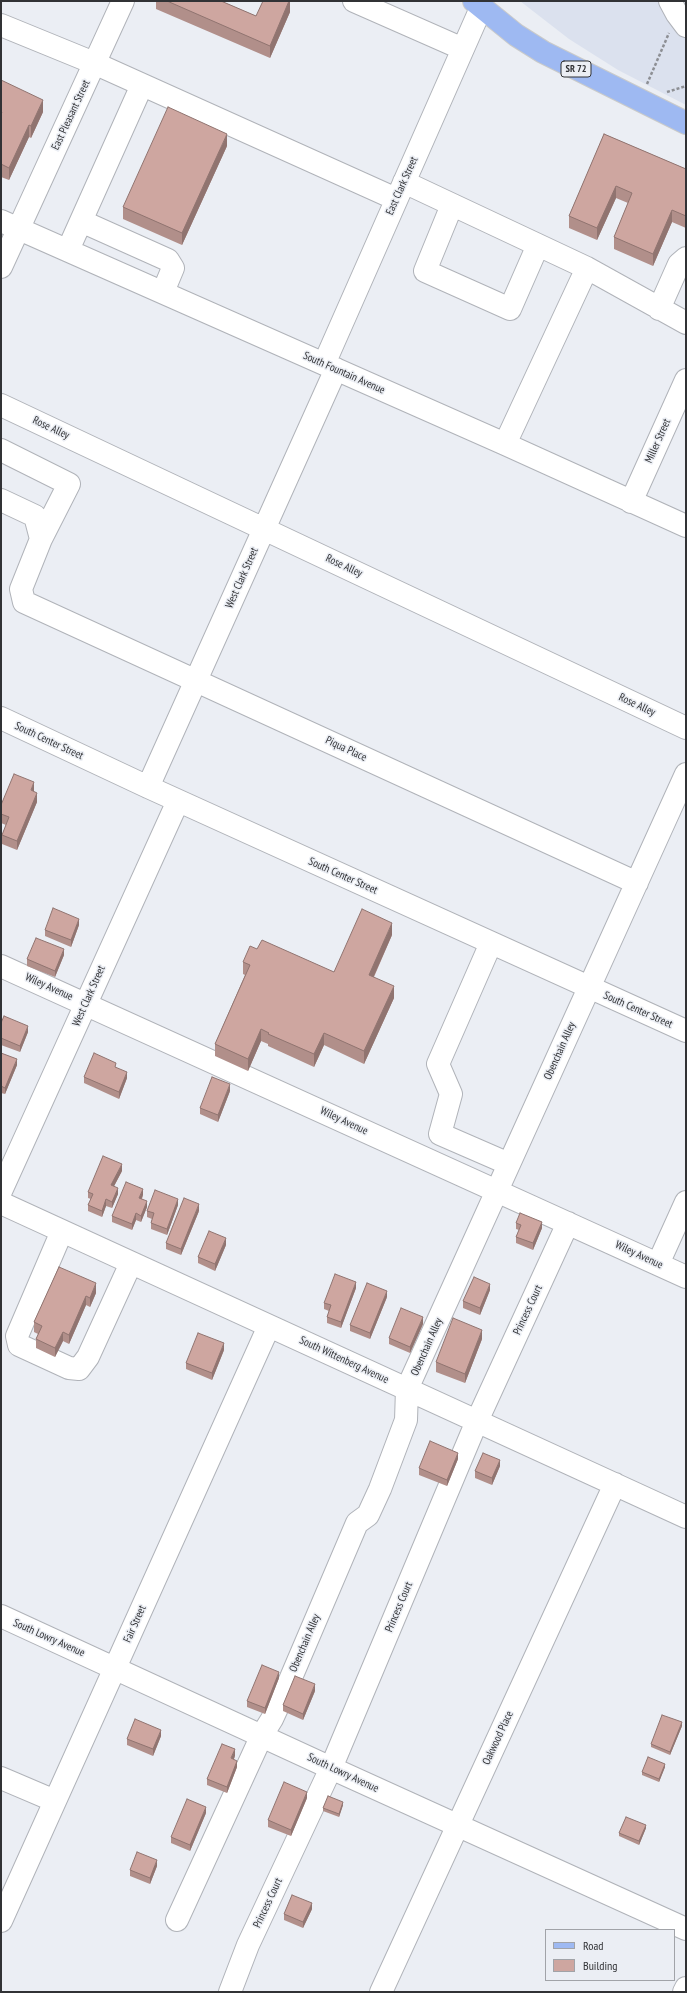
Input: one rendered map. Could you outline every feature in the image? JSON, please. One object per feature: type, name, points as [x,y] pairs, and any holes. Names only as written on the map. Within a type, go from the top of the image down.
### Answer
[{"type":"main road","name":"SR 72","points":[[478,5],[516,35],[543,52],[686,123]]},
{"type":"street","name":"East Pleasant Street","points":[[1,267],[10,225],[94,64],[123,1]]},
{"type":"street","points":[[354,1],[463,49]]},
{"type":"street","name":"East Clark Street","points":[[330,367],[400,191],[463,49],[478,5]]},
{"type":"street","points":[[1,25],[142,85],[400,191],[452,205],[587,268],[686,323]]},
{"type":"street","points":[[68,250],[142,85]]},
{"type":"street","points":[[452,205],[425,271],[510,308],[538,245]]},
{"type":"street","points":[[81,221],[168,260],[173,268],[163,292]]},
{"type":"street","name":"South Fountain Avenue","points":[[10,225],[505,444],[686,526]]},
{"type":"street","points":[[659,309],[679,264],[686,258]]},
{"type":"street","points":[[505,444],[587,268]]},
{"type":"street","name":"West Clark Street","points":[[148,787],[264,528],[330,367]]},
{"type":"street","name":"Miller Street","points":[[631,502],[686,380]]},
{"type":"street","name":"Rose Alley","points":[[1,405],[686,728]]},
{"type":"street","points":[[1,450],[69,484],[41,539]]},
{"type":"street","points":[[1,500],[35,516],[41,539]]},
{"type":"street","name":"Piqua Place","points":[[41,539],[21,589],[24,602],[637,883]]},
{"type":"street","name":"South Center Street","points":[[1,718],[178,801],[686,1031]]},
{"type":"street","name":"Obenchain Alley","points":[[177,1920],[262,1735],[272,1719],[290,1680],[357,1523],[368,1514],[380,1489],[406,1420],[407,1389],[686,774]]},
{"type":"street","name":"West Clark Street","points":[[1,1191],[178,801]]},
{"type":"street","points":[[491,943],[438,1064],[451,1094],[440,1134],[509,1164]]},
{"type":"street","name":"Wiley Avenue","points":[[1,966],[568,1222],[686,1277]]},
{"type":"street","points":[[658,1264],[686,1202]]},
{"type":"street","name":"South Wittenberg Avenue","points":[[1,1203],[686,1517]]},
{"type":"street","name":"Princess Court","points":[[230,1992],[248,1945],[331,1768],[477,1421],[568,1222]]},
{"type":"street","points":[[62,1231],[17,1336],[19,1345],[69,1368],[79,1368],[88,1357],[131,1262]]},
{"type":"street","name":"Fair Street","points":[[1,1921],[269,1326]]},
{"type":"street","name":"Oakwood Place","points":[[381,1992],[615,1484]]},
{"type":"street","name":"South Lowry Avenue","points":[[1,1616],[686,1929]]},
{"type":"street","points":[[1,1778],[55,1801]]},
{"type":"street","points":[[684,1992],[686,1988]]},
{"type":"path","points":[[640,101],[678,14]]},
{"type":"shaded area","points":[[520,1],[686,1],[686,105],[618,70],[569,39]]},
{"type":"building","points":[[167,1],[221,1],[256,16],[263,1],[289,1],[270,46]]},
{"type":"building","points":[[1,80],[43,100],[31,126],[29,125],[9,168],[1,164]]},
{"type":"building","points":[[168,107],[227,134],[182,233],[123,207]]},
{"type":"building","points":[[604,134],[686,169],[686,216],[672,210],[653,254],[614,237],[632,193],[616,186],[597,228],[569,216]]},
{"type":"building","points":[[14,774],[34,782],[31,790],[37,793],[17,841],[2,835],[9,817],[1,814],[1,805]]},
{"type":"building","points":[[53,908],[79,919],[71,940],[45,930]]},
{"type":"building","points":[[362,909],[392,923],[369,975],[394,986],[364,1051],[324,1033],[314,1054],[268,1034],[269,1033],[261,1029],[248,1059],[215,1044],[250,965],[243,962],[250,946],[257,949],[262,940],[334,972]]},
{"type":"building","points":[[36,938],[64,949],[55,971],[27,959]]},
{"type":"building","points":[[4,1016],[28,1026],[20,1046],[1,1038],[1,1023]]},
{"type":"building","points":[[1,1053],[17,1059],[5,1088],[1,1086]]},
{"type":"building","points":[[94,1053],[116,1063],[115,1067],[127,1072],[119,1092],[84,1077]]},
{"type":"building","points":[[212,1077],[230,1084],[218,1115],[200,1108]]},
{"type":"building","points":[[103,1156],[122,1164],[111,1185],[118,1188],[112,1202],[106,1199],[102,1211],[88,1205],[93,1194],[88,1192]]},
{"type":"building","points":[[126,1182],[143,1189],[139,1198],[147,1201],[141,1216],[136,1213],[132,1224],[112,1216]]},
{"type":"building","points":[[155,1190],[178,1199],[167,1229],[151,1223],[154,1213],[147,1211]]},
{"type":"building","points":[[184,1198],[199,1204],[181,1249],[166,1243]]},
{"type":"building","points":[[520,1213],[542,1222],[533,1243],[516,1237],[521,1225],[516,1223]]},
{"type":"building","points":[[209,1231],[226,1238],[215,1264],[198,1257]]},
{"type":"building","points":[[59,1267],[96,1283],[90,1298],[86,1296],[69,1335],[63,1332],[55,1348],[36,1339],[42,1326],[34,1322]]},
{"type":"building","points":[[335,1274],[356,1282],[341,1322],[327,1317],[331,1305],[324,1303]]},
{"type":"building","points":[[474,1277],[490,1284],[480,1308],[463,1301]]},
{"type":"building","points":[[367,1283],[387,1291],[370,1333],[350,1325]]},
{"type":"building","points":[[401,1308],[423,1317],[410,1347],[389,1338]]},
{"type":"building","points":[[453,1318],[482,1330],[465,1374],[436,1362]]},
{"type":"building","points":[[198,1333],[224,1343],[212,1373],[186,1363]]},
{"type":"building","points":[[430,1441],[458,1453],[447,1480],[419,1468]]},
{"type":"building","points":[[483,1453],[500,1460],[492,1478],[475,1471]]},
{"type":"building","points":[[262,1665],[279,1672],[265,1708],[247,1701]]},
{"type":"building","points":[[295,1676],[315,1684],[303,1714],[283,1705]]},
{"type":"building","points":[[662,1715],[682,1722],[670,1752],[651,1744]]},
{"type":"building","points":[[135,1719],[161,1730],[153,1749],[127,1739]]},
{"type":"building","points":[[222,1744],[235,1749],[231,1758],[237,1761],[227,1787],[207,1779]]},
{"type":"building","points":[[648,1757],[665,1764],[659,1779],[642,1772]]},
{"type":"building","points":[[284,1782],[307,1792],[291,1830],[268,1820]]},
{"type":"building","points":[[328,1796],[343,1802],[339,1814],[323,1808]]},
{"type":"building","points":[[187,1799],[206,1807],[190,1845],[171,1837]]},
{"type":"building","points":[[626,1817],[646,1825],[639,1841],[619,1833]]},
{"type":"building","points":[[137,1852],[157,1860],[150,1878],[130,1870]]},
{"type":"building","points":[[292,1895],[312,1903],[303,1922],[284,1914]]}]
